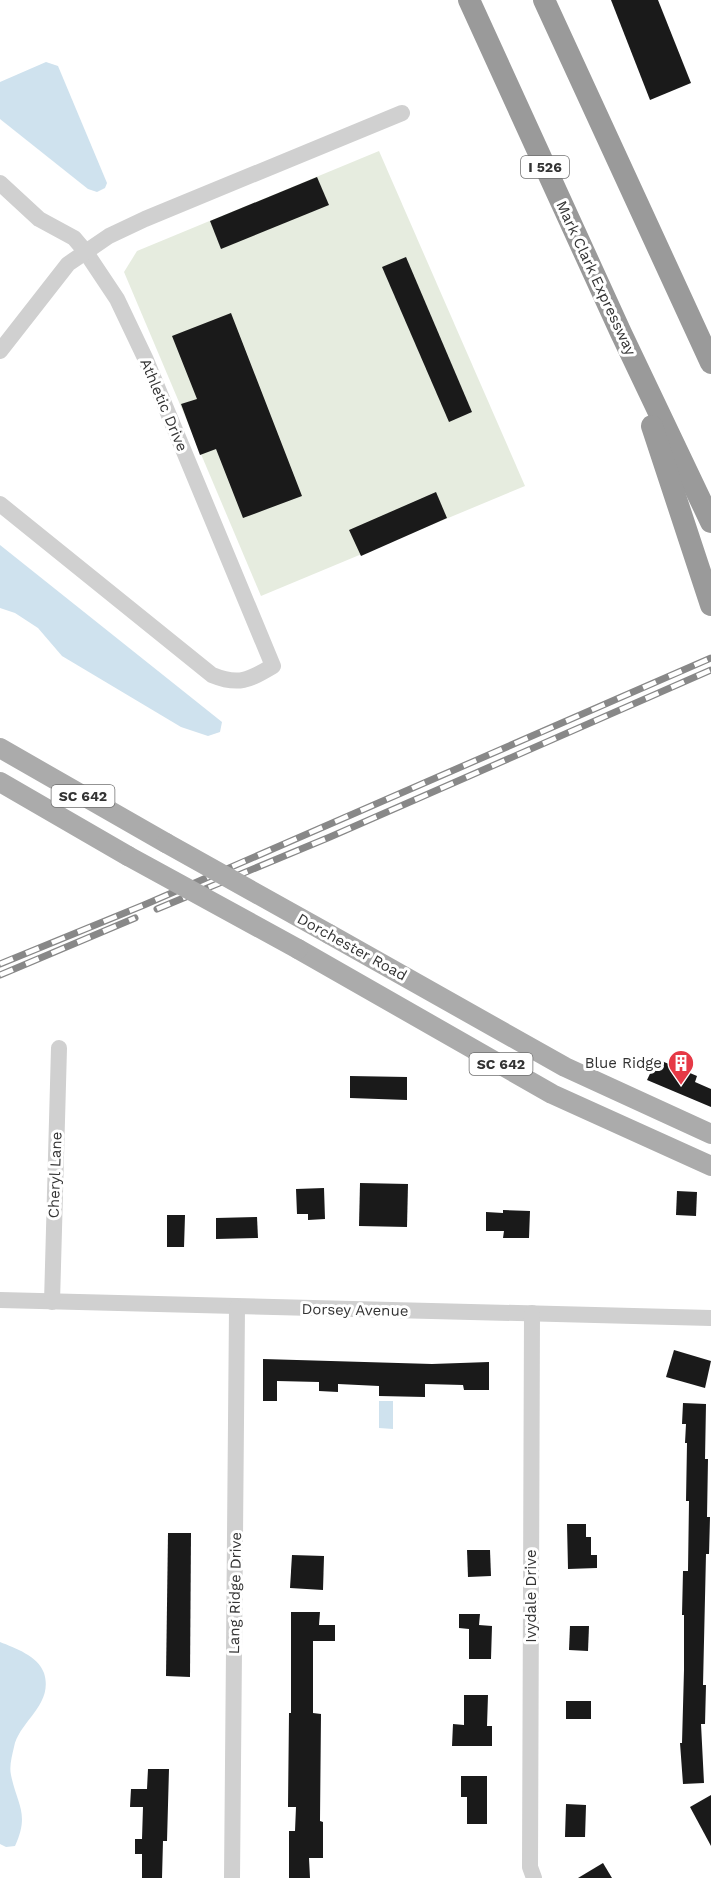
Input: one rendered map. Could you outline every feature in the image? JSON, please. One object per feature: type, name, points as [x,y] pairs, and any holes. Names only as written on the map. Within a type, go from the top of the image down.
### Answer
[{"type":"highway","name":"Mark Clark Expressway","points":[[469,0],[621,333],[711,522]]},
{"type":"highway","points":[[546,0],[711,363]]},
{"type":"highway","points":[[621,333],[709,600]]},
{"type":"main road","name":"Dorchester Road","points":[[0,748],[565,1067],[711,1134]]},
{"type":"main road","name":"Dorchester Road","points":[[0,782],[552,1094],[711,1166]]},
{"type":"street","points":[[0,351],[68,264],[109,236],[402,112]]},
{"type":"street","name":"Athletic Drive","points":[[0,183],[39,219],[74,238],[86,251],[117,299],[146,360],[273,666],[253,678],[229,682],[212,675],[0,504]]},
{"type":"street","name":"Cheryl Lane","points":[[52,1302],[59,1048]]},
{"type":"street","name":"Dorsey Avenue","points":[[0,1300],[237,1308],[711,1318]]},
{"type":"street","name":"Lang Ridge Drive","points":[[232,1878],[237,1308]]},
{"type":"street","name":"Ivydale Drive","points":[[532,1313],[530,1868],[534,1878]]},
{"type":"shaded area","points":[[379,151],[525,486],[261,596],[124,272],[137,251]]},
{"type":"water","points":[[46,62],[58,66],[107,183],[105,188],[97,192],[88,189],[0,119],[0,82]]},
{"type":"water","points":[[0,545],[222,722],[220,732],[208,736],[181,727],[62,656],[38,628],[15,613],[0,608]]},
{"type":"water","points":[[379,1401],[393,1401],[393,1429],[379,1428]]},
{"type":"water","points":[[0,1642],[25,1653],[37,1662],[44,1673],[46,1684],[40,1704],[22,1729],[14,1747],[10,1772],[21,1809],[22,1825],[15,1846],[6,1847],[0,1844]]},
{"type":"building","points":[[611,0],[658,0],[691,83],[650,100]]},
{"type":"building","points":[[317,177],[329,205],[221,249],[210,221]]},
{"type":"building","points":[[406,257],[472,412],[449,422],[382,267]]},
{"type":"building","points":[[231,313],[302,496],[243,518],[216,449],[200,455],[181,404],[197,399],[172,336]]},
{"type":"building","points":[[436,492],[447,518],[361,556],[349,530]]},
{"type":"building","name":"Blue Ridge","points":[[657,1059],[697,1076],[695,1082],[711,1089],[711,1107],[647,1080]]},
{"type":"building","points":[[350,1076],[407,1077],[407,1100],[350,1098]]},
{"type":"building","points":[[360,1183],[408,1184],[407,1227],[359,1226]]},
{"type":"building","points":[[324,1188],[325,1219],[308,1220],[308,1214],[297,1214],[296,1189]]},
{"type":"building","points":[[677,1191],[697,1192],[696,1216],[676,1215]]},
{"type":"building","points":[[503,1210],[530,1211],[529,1238],[503,1238],[504,1231],[486,1231],[486,1212],[503,1213]]},
{"type":"building","points":[[167,1215],[185,1215],[184,1247],[167,1247]]},
{"type":"building","points":[[257,1217],[258,1238],[216,1239],[216,1218]]},
{"type":"building","points":[[674,1350],[711,1361],[705,1388],[666,1377]]},
{"type":"building","points":[[263,1359],[432,1364],[489,1362],[489,1390],[464,1390],[463,1385],[425,1384],[425,1397],[379,1396],[379,1386],[338,1384],[338,1392],[319,1391],[319,1382],[277,1381],[277,1401],[263,1401]]},
{"type":"building","points":[[683,1403],[706,1404],[707,1517],[710,1517],[709,1554],[706,1554],[703,1685],[706,1685],[705,1724],[701,1724],[704,1783],[683,1784],[680,1743],[682,1743],[684,1670],[684,1615],[682,1615],[683,1571],[688,1571],[689,1501],[686,1501],[687,1443],[685,1443],[686,1424],[682,1424]]},
{"type":"building","points":[[567,1524],[586,1524],[586,1537],[591,1537],[591,1555],[597,1555],[597,1568],[568,1569]]},
{"type":"building","points":[[168,1533],[191,1533],[190,1677],[166,1676]]},
{"type":"building","points":[[467,1550],[490,1550],[491,1576],[468,1577]]},
{"type":"building","points":[[292,1555],[324,1556],[323,1590],[290,1588]]},
{"type":"building","points":[[291,1612],[320,1612],[319,1625],[335,1625],[335,1641],[313,1641],[313,1713],[321,1714],[320,1821],[323,1822],[323,1858],[309,1858],[310,1878],[289,1878],[289,1831],[295,1831],[296,1807],[288,1807]]},
{"type":"building","points":[[459,1614],[480,1614],[479,1625],[492,1626],[491,1659],[469,1659],[469,1629],[459,1628]]},
{"type":"building","points":[[570,1626],[589,1626],[588,1651],[569,1650]]},
{"type":"building","points":[[464,1695],[488,1695],[487,1726],[492,1726],[492,1746],[452,1746],[453,1724],[464,1725]]},
{"type":"building","points":[[566,1701],[591,1701],[591,1719],[566,1719]]},
{"type":"building","points":[[148,1769],[169,1769],[167,1841],[163,1841],[162,1878],[142,1878],[142,1854],[135,1854],[135,1839],[142,1839],[143,1807],[130,1807],[131,1789],[147,1789]]},
{"type":"building","points":[[461,1776],[487,1776],[487,1824],[467,1824],[467,1797],[461,1797]]},
{"type":"building","points":[[711,1795],[711,1846],[690,1807]]},
{"type":"building","points":[[566,1804],[586,1805],[585,1837],[565,1837]]},
{"type":"building","points":[[603,1863],[612,1878],[578,1878]]},
{"type":"railway","points":[[0,964],[144,905],[711,658]]},
{"type":"railway","points":[[157,909],[330,837],[711,670]]},
{"type":"railway","points":[[0,975],[135,918]]},
{"type":"place","name":"Blue Ridge","points":[[681,1086]]}]
